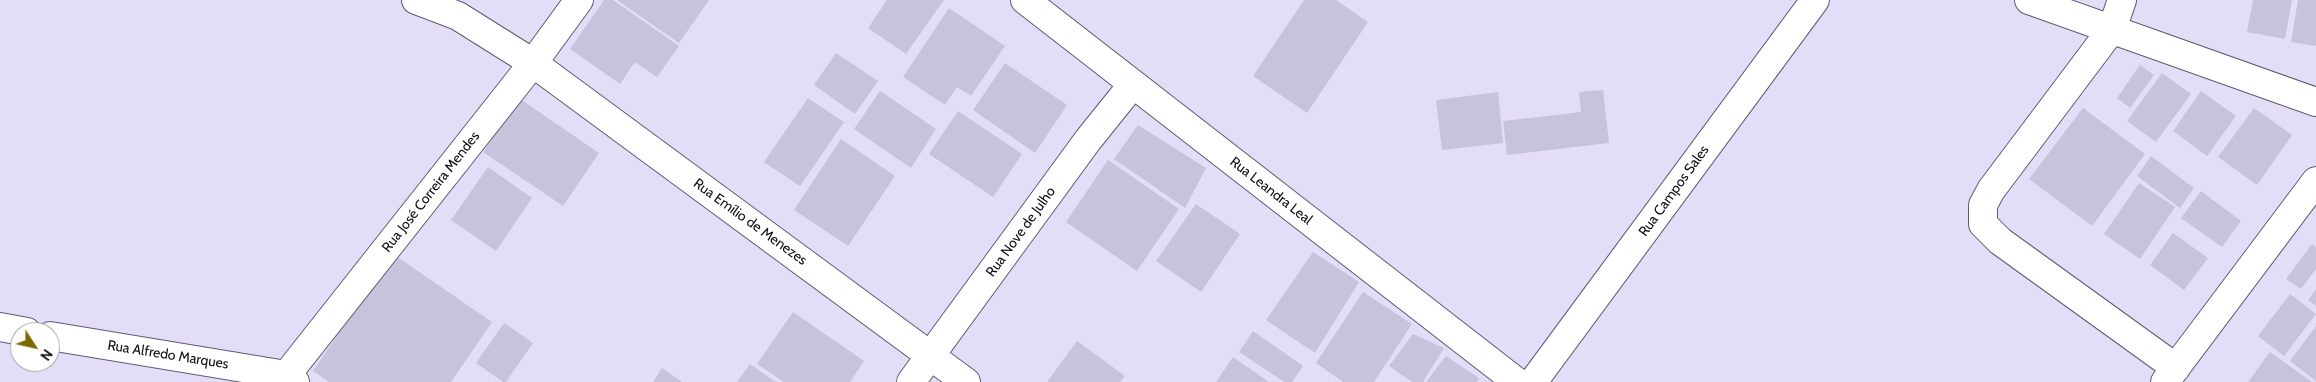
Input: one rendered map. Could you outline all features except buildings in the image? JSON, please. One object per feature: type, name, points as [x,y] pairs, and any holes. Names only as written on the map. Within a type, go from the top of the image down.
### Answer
[{"type":"street","name":"Rua Emílio de Menezes","points":[[416,0],[458,16],[533,63],[932,355],[966,382]]},
{"type":"street","name":"Rua José Correira Mendes","points":[[287,380],[533,63],[579,0]]},
{"type":"street","name":"Rua Leandra Leal","points":[[1025,0],[1517,382]]},
{"type":"street","name":"Rua Campos Sales","points":[[1533,382],[1815,0]]},
{"type":"street","points":[[2029,0],[2316,102]]},
{"type":"street","points":[[2122,0],[2112,29],[1991,190],[1983,205],[1983,224],[2000,241],[2171,375],[2316,181]]},
{"type":"street","name":"Rua Nove de Julho","points":[[911,382],[1088,140],[1133,84]]},
{"type":"street","name":"Rua Alfredo Marques","points":[[60,338],[287,380]]}]
